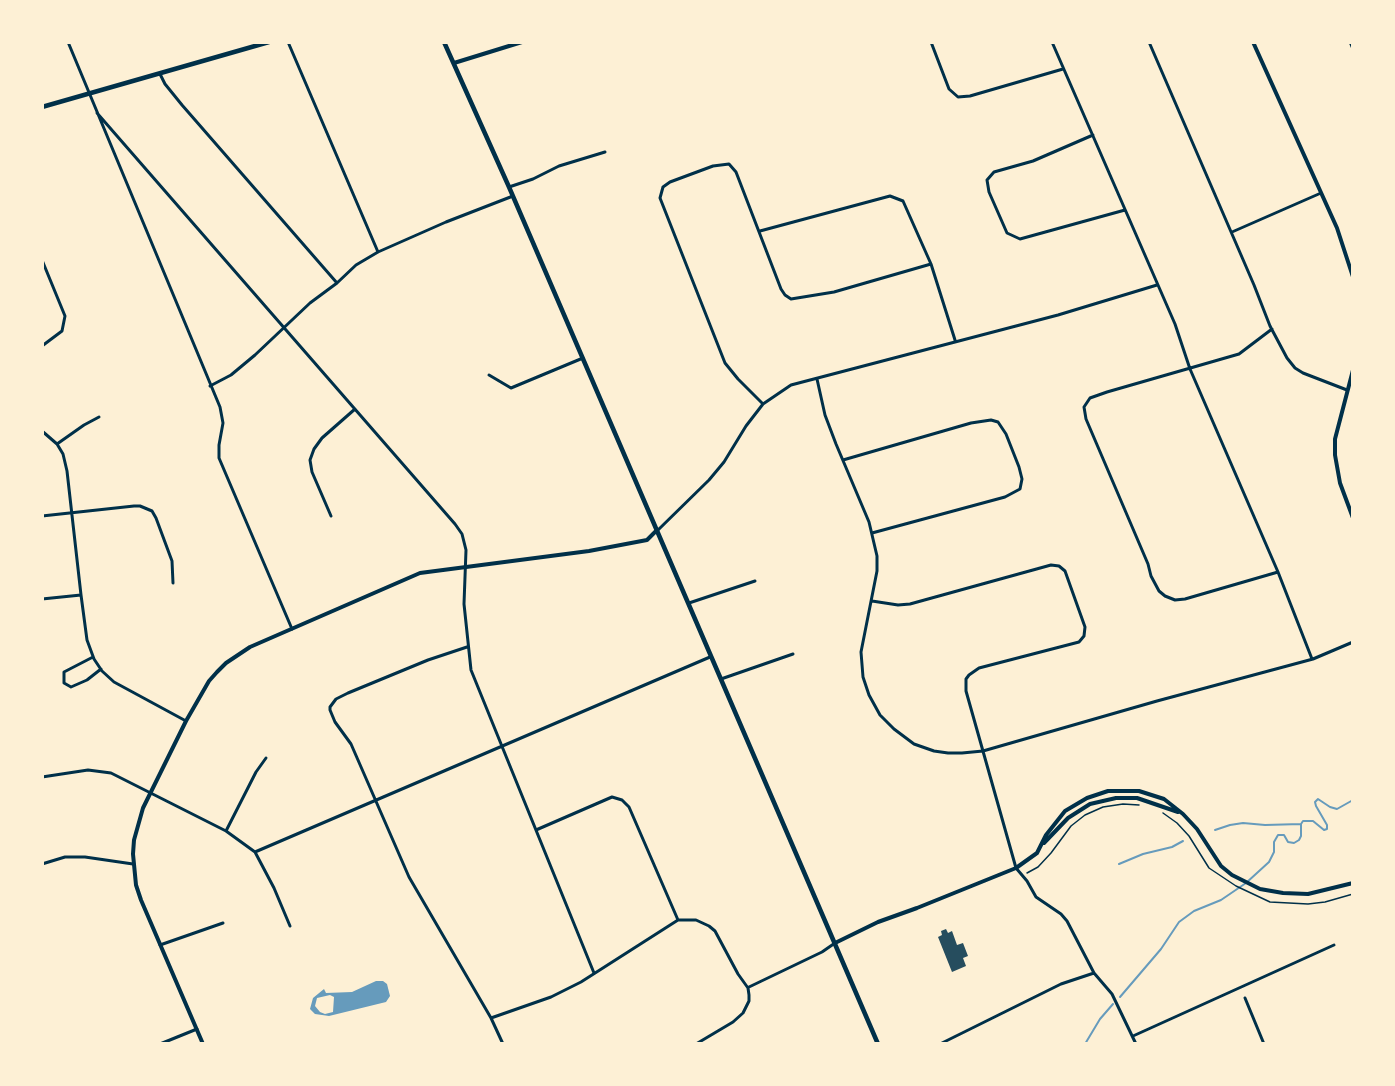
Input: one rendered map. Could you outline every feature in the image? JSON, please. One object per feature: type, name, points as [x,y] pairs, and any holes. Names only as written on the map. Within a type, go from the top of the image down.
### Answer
[{"type":"main road","points":[[42,107],[269,42]]},
{"type":"main road","points":[[444,42],[513,196],[878,1044]]},
{"type":"street","points":[[68,42],[223,415],[219,458],[292,629]]},
{"type":"street","points":[[288,42],[378,252]]},
{"type":"street","points":[[454,63],[522,42]]},
{"type":"street","points":[[931,42],[949,88],[958,97],[970,96],[1063,69]]},
{"type":"street","points":[[1052,42],[1174,324],[1190,369],[1278,572],[1312,659]]},
{"type":"street","points":[[1149,42],[1272,329],[1295,368],[1347,390]]},
{"type":"street","points":[[1253,42],[1338,228],[1353,277]]},
{"type":"street","points":[[1350,42],[1353,50]]},
{"type":"street","points":[[160,74],[182,105],[337,283]]},
{"type":"street","points":[[97,113],[455,524],[465,541],[464,604],[467,646],[475,682],[594,973]]},
{"type":"street","points":[[1093,135],[1033,161],[994,172],[987,180],[992,201],[1007,233],[1020,239],[1125,210]]},
{"type":"street","points":[[509,187],[533,179],[559,166],[605,152]]},
{"type":"street","points":[[763,404],[725,363],[660,198],[663,187],[670,182],[713,166],[729,164],[736,172],[782,289],[791,299],[834,292],[932,264]]},
{"type":"street","points":[[1231,232],[1321,193]]},
{"type":"street","points":[[210,387],[231,375],[349,270],[378,252],[513,196]]},
{"type":"street","points":[[760,231],[882,198],[897,198],[903,201],[932,264],[956,341]]},
{"type":"street","points":[[42,260],[65,316],[62,331],[42,346]]},
{"type":"street","points":[[203,1044],[138,892],[133,864],[134,840],[137,824],[151,792],[186,722],[209,681],[226,663],[250,647],[420,573],[589,551],[647,540],[710,480],[763,404],[791,385],[1058,315],[1157,285]]},
{"type":"street","points":[[1272,329],[1239,354],[1107,392],[1090,398],[1084,407],[1086,419],[1159,591],[1175,600],[1185,600],[1278,572]]},
{"type":"street","points":[[489,375],[511,388],[583,358]]},
{"type":"street","points":[[1353,370],[1335,439],[1335,455],[1340,483],[1353,518]]},
{"type":"street","points":[[816,379],[825,415],[864,509],[877,556],[877,571],[863,638],[861,662],[869,695],[880,715],[908,740],[934,751],[962,753],[983,751],[1312,659],[1353,642]]},
{"type":"street","points":[[331,516],[309,460],[322,438],[355,410]]},
{"type":"street","points":[[57,444],[99,417]]},
{"type":"street","points":[[843,460],[971,423],[991,420],[998,422],[1006,434],[1022,479],[1020,489],[1005,497],[872,533]]},
{"type":"street","points":[[42,431],[57,444],[63,454],[67,471],[87,640],[93,657],[114,682],[186,722]]},
{"type":"street","points":[[42,516],[134,506],[152,511],[172,561],[173,583]]},
{"type":"street","points":[[872,601],[898,605],[910,604],[1051,565],[1059,566],[1065,571],[1085,627],[1084,636],[1079,642],[979,668],[966,679],[966,691],[1016,868],[1036,897],[1061,914],[1067,921],[1094,973],[1112,994],[1136,1044]]},
{"type":"street","points":[[688,603],[755,581]]},
{"type":"street","points":[[42,599],[81,595]]},
{"type":"street","points":[[467,646],[348,693],[336,699],[330,707],[335,722],[351,744],[409,877],[491,1018],[503,1044]]},
{"type":"street","points":[[720,679],[793,654]]},
{"type":"street","points":[[93,657],[64,672],[64,683],[71,687],[87,680],[101,669]]},
{"type":"street","points":[[255,852],[710,657]]},
{"type":"street","points":[[226,831],[256,772],[266,758]]},
{"type":"street","points":[[42,777],[88,770],[103,771],[151,792],[226,831],[255,852],[271,880],[290,926]]},
{"type":"street","points":[[1043,844],[1046,836],[1065,811],[1087,798],[1108,791],[1139,791],[1164,799],[1183,814],[1197,829],[1221,866],[1232,875],[1260,889],[1308,894],[1353,883]]},
{"type":"street","points":[[536,830],[612,796],[622,800],[629,807],[678,920]]},
{"type":"street","points":[[748,988],[878,922],[1016,868],[1037,853],[1068,818],[1090,804],[1116,798],[1137,798],[1183,814]]},
{"type":"street","points":[[42,864],[65,857],[85,857],[133,864]]},
{"type":"street","points":[[491,1018],[551,997],[581,982],[678,920],[696,920],[716,931],[738,974],[748,988],[749,1001],[743,1013],[733,1022],[696,1044]]},
{"type":"street","points":[[160,945],[223,923]]},
{"type":"street","points":[[1133,1036],[1334,945]]},
{"type":"street","points":[[940,1044],[1061,984],[1094,973]]},
{"type":"street","points":[[1245,998],[1264,1044]]},
{"type":"street","points":[[160,1044],[197,1029]]},
{"type":"path","points":[[1022,876],[1038,867],[1071,826],[1084,815],[1103,807],[1124,804],[1142,805]]},
{"type":"path","points":[[1161,812],[1178,823],[1209,868],[1236,886],[1270,902],[1285,904],[1325,902],[1353,894]]},
{"type":"water","points":[[376,981],[383,981],[387,984],[390,996],[386,1002],[329,1016],[315,1014],[310,1009],[313,998],[324,989],[326,993],[352,992]],"holes":[[[330,995],[334,997],[333,1012],[325,1014],[315,1006],[317,998]]]},
{"type":"building","points":[[946,929],[948,933],[952,931],[957,945],[963,943],[968,956],[963,958],[966,966],[952,972],[938,937],[942,935],[941,931]]},
{"type":"waterway","points":[[1215,830],[1243,823],[1301,824],[1303,821],[1313,821],[1324,830],[1327,829],[1327,825],[1315,802],[1318,799],[1337,809],[1353,800]]},
{"type":"waterway","points":[[1120,997],[1161,949],[1179,922],[1194,911],[1221,900],[1246,883],[1269,862],[1278,835],[1284,835],[1288,842],[1294,843],[1299,840],[1301,824]]},
{"type":"waterway","points":[[1119,864],[1143,854],[1172,847],[1183,841]]},
{"type":"waterway","points":[[1085,1044],[1100,1019],[1113,1004]]}]
